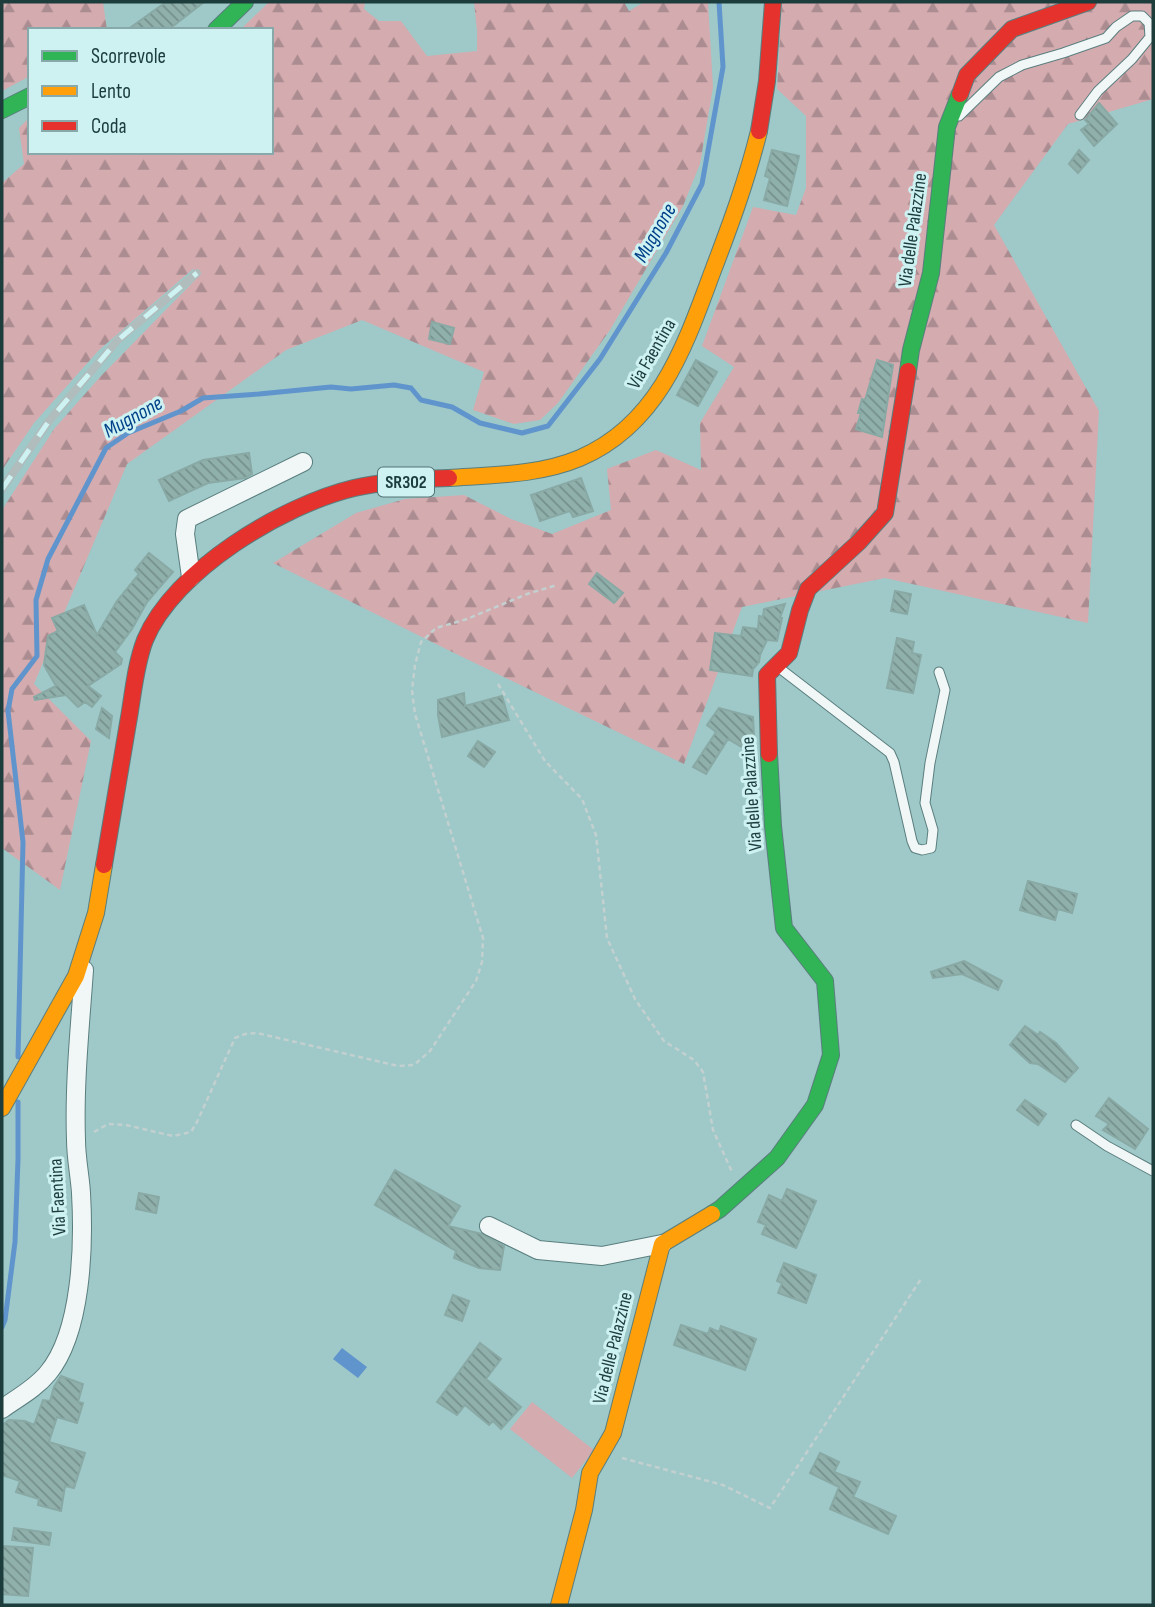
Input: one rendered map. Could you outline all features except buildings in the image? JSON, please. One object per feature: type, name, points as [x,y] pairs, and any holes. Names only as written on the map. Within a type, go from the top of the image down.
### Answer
[{"type":"street","points":[[218,28],[245,2]]},
{"type":"street","name":"Via Faentina","points":[[2,1108],[76,976],[84,954],[96,913],[143,646],[154,620],[172,594],[247,537],[290,512],[325,497],[357,488],[541,470],[574,462],[613,438],[643,410],[678,360],[737,209],[763,109],[773,2]]},
{"type":"street","name":"Via delle Palazzine","points":[[558,1605],[584,1510],[590,1473],[613,1433],[662,1244],[720,1209],[777,1158],[815,1105],[831,1055],[825,981],[784,928],[774,826],[767,675],[789,653],[808,589],[859,542],[885,513],[911,350],[931,273],[947,127],[967,75],[1012,30],[1088,2]]},
{"type":"street","points":[[2,110],[28,97]]},
{"type":"street","points":[[191,577],[185,534],[187,519],[303,462]]},
{"type":"street","name":"Via Faentina","points":[[2,1409],[26,1393],[56,1363],[68,1335],[75,1306],[82,1227],[76,1142],[76,1086],[84,954]]},
{"type":"street","points":[[489,1226],[538,1250],[602,1256],[662,1244]]},
{"type":"lane","points":[[947,127],[999,77],[1022,65],[1106,38],[1132,16],[1142,16],[1149,23],[1150,37],[1132,59],[1098,91],[1080,115]]},
{"type":"lane","points":[[777,666],[890,753],[912,841],[915,848],[922,850],[930,848],[933,840],[933,830],[925,803],[930,762],[945,690],[939,672]]},
{"type":"lane","points":[[1076,1125],[1107,1146],[1153,1171]]},
{"type":"path","points":[[76,1142],[108,1124],[126,1125],[173,1136],[191,1132],[235,1038],[245,1034],[257,1033],[398,1066],[414,1065],[430,1052],[476,981],[482,962],[483,938],[415,714],[412,690],[421,642],[436,628],[467,619],[557,584]]},
{"type":"path","points":[[498,684],[545,761],[582,799],[596,835],[607,938],[635,999],[664,1041],[694,1060],[703,1072],[713,1130],[740,1191]]},
{"type":"path","points":[[602,1453],[723,1485],[770,1508],[921,1279]]},
{"type":"green space","points":[[103,2],[107,28],[28,28],[28,77],[2,91],[2,4]]},
{"type":"green space","points":[[269,2],[365,2],[364,9],[379,21],[401,21],[427,56],[477,51],[474,2],[624,2],[629,11],[644,2],[708,2],[713,87],[700,164],[683,206],[610,330],[558,403],[540,420],[514,424],[473,410],[484,372],[362,320],[286,350],[127,464],[34,684],[91,741],[60,890],[2,848],[2,510],[54,429],[100,377],[199,276],[193,269],[99,350],[34,423],[2,470],[2,183],[24,164],[19,128],[28,119],[28,154],[273,154],[273,28],[242,28]]},
{"type":"green space","points":[[782,2],[1153,2],[1153,99],[1068,124],[994,225],[1099,411],[1088,623],[885,578],[742,607],[684,764],[273,563],[356,513],[405,499],[464,495],[511,519],[552,534],[611,510],[607,469],[656,450],[701,470],[700,423],[734,367],[702,346],[753,207],[796,215],[806,188],[806,116],[777,89]]},
{"type":"green space","points":[[532,1402],[594,1450],[572,1478],[510,1429]]},
{"type":"water","points":[[342,1348],[367,1367],[358,1378],[333,1359]]},
{"type":"waterway","name":"Mugnone","points":[[18,1057],[23,842],[8,711],[12,689],[37,656],[36,600],[48,559],[106,448],[128,433],[181,411],[203,398],[331,387],[351,389],[394,385],[411,388],[421,400],[452,407],[480,423],[522,433],[548,426],[600,359],[666,253],[702,184],[723,67],[719,2]]},
{"type":"waterway","name":"Mugnone","points":[[2,1327],[15,1242],[18,1102]]},
{"type":"railway","points":[[2,489],[49,421],[118,340],[197,273]]},
{"type":"traffic: fast","points":[[218,28],[245,2]]},
{"type":"traffic: fast","points":[[908,371],[931,273],[947,127],[960,94]]},
{"type":"traffic: fast","points":[[2,110],[28,97]]},
{"type":"traffic: fast","points":[[712,1214],[777,1158],[815,1105],[831,1055],[825,981],[784,928],[773,826],[769,754]]},
{"type":"traffic: slow","points":[[449,478],[533,471],[565,464],[607,443],[630,425],[649,404],[666,380],[691,328],[738,203],[759,131]]},
{"type":"traffic: slow","points":[[2,1108],[76,976],[96,913],[104,865]]},
{"type":"traffic: slow","points":[[559,1605],[584,1510],[590,1473],[613,1433],[662,1244],[712,1214]]},
{"type":"traffic: jam","points":[[759,131],[767,81],[773,2]]},
{"type":"traffic: jam","points":[[960,94],[967,75],[1012,29],[1088,2]]},
{"type":"traffic: jam","points":[[769,754],[767,675],[789,653],[808,589],[859,542],[885,513],[908,371]]},
{"type":"traffic: jam","points":[[104,865],[142,650],[159,614],[180,589],[234,544],[295,509],[354,488],[449,478]]}]
